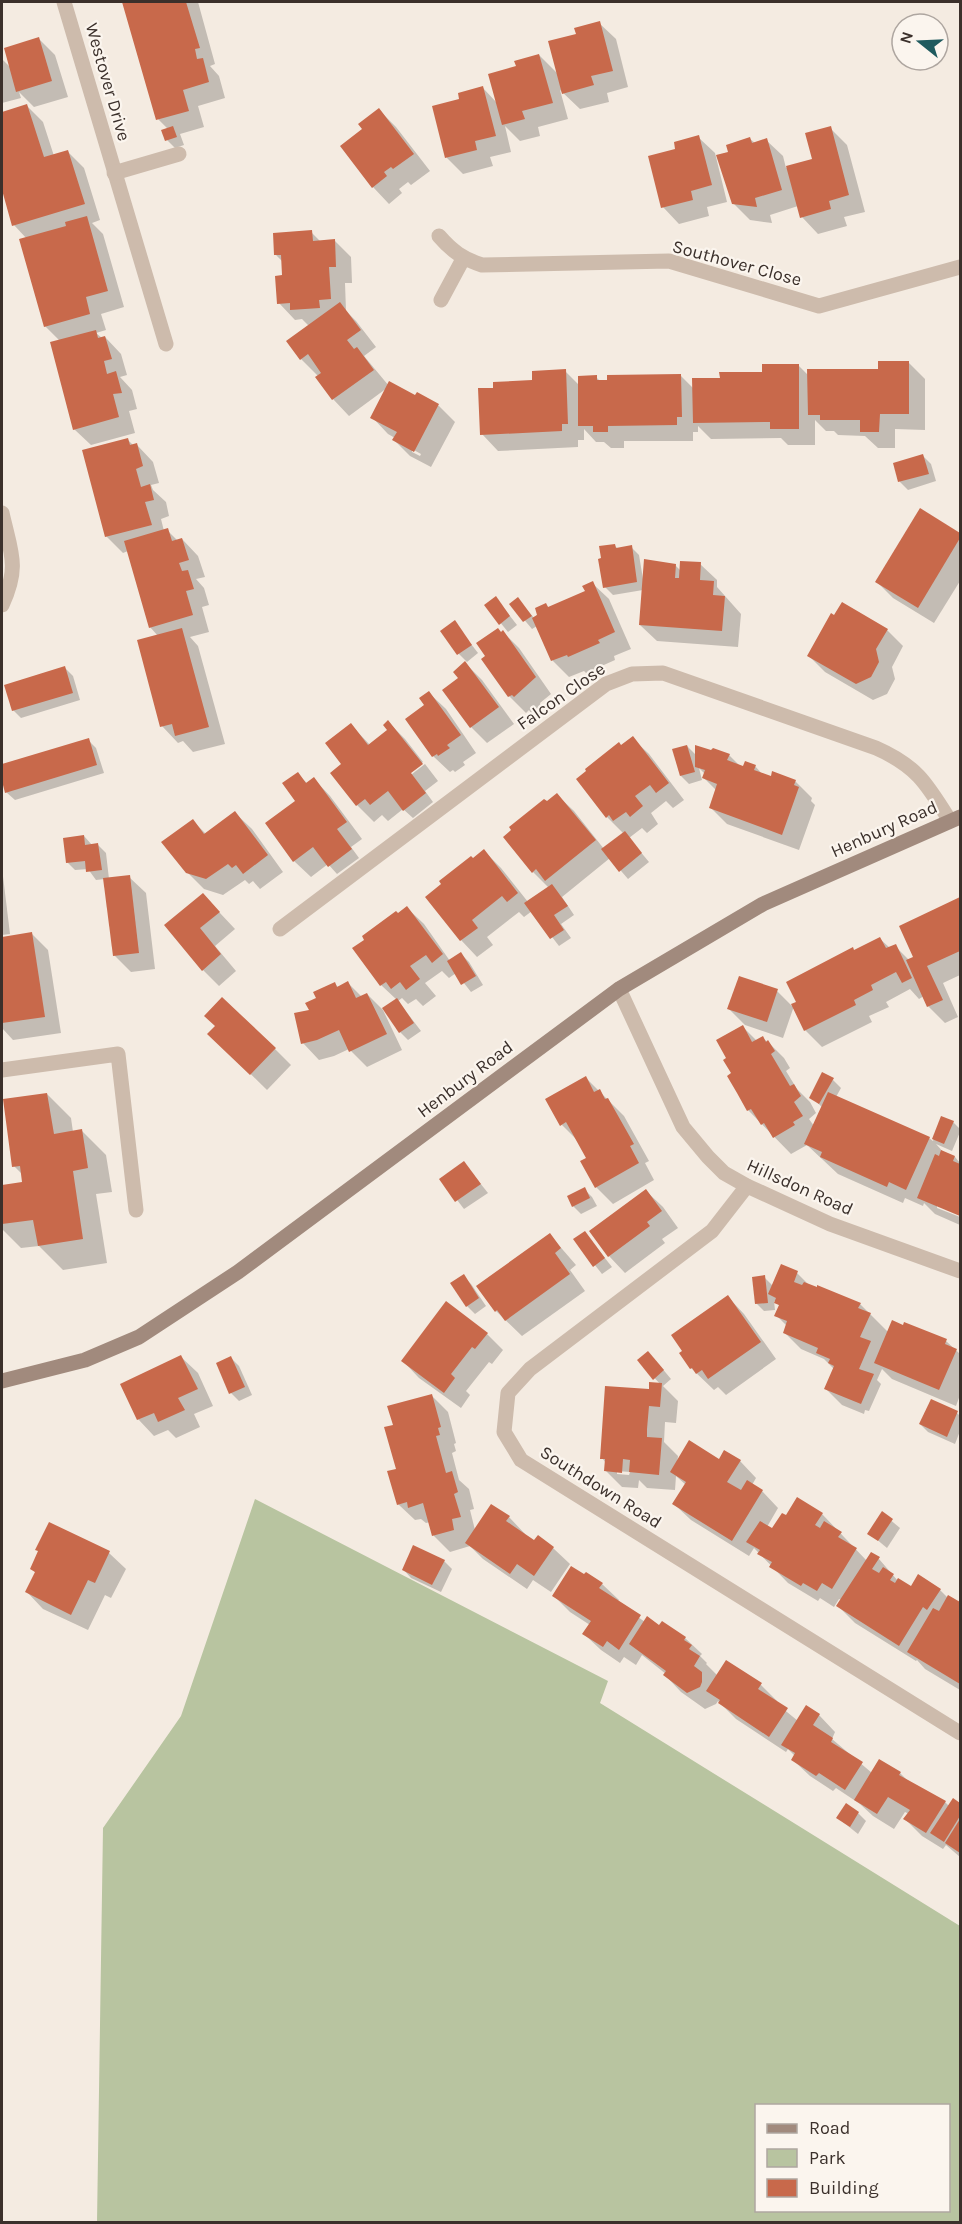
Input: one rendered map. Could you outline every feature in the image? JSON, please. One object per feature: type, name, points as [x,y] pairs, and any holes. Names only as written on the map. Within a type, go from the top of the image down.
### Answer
[{"type":"main road","name":"Henbury Road","points":[[2,1381],[85,1360],[140,1337],[238,1272],[619,989],[763,904],[955,819]]},
{"type":"street","name":"Westover Drive","points":[[64,2],[166,344]]},
{"type":"street","points":[[114,173],[180,154]]},
{"type":"street","points":[[439,236],[463,259],[441,300]]},
{"type":"street","name":"Southover Close","points":[[463,259],[482,265],[501,266],[669,261],[819,306],[960,267]]},
{"type":"street","points":[[2,513],[13,563],[12,579],[2,605]]},
{"type":"street","name":"Falcon Close","points":[[280,929],[606,684],[632,674],[663,673],[891,754],[927,783],[955,819]]},
{"type":"street","name":"Hillsdon Road","points":[[619,989],[683,1127],[724,1173],[830,1224],[960,1271]]},
{"type":"street","points":[[2,1070],[118,1054],[136,1210]]},
{"type":"street","name":"Southdown Road","points":[[747,1186],[712,1231],[530,1369],[508,1393],[504,1432],[521,1460],[960,1733]]},
{"type":"green space","points":[[255,1499],[608,1681],[600,1703],[960,1926],[960,2222],[97,2222],[103,1828],[181,1716]]},
{"type":"building","points":[[122,2],[186,2],[200,48],[195,49],[197,59],[203,58],[209,82],[183,90],[189,111],[156,120]]},
{"type":"building","points":[[600,21],[613,71],[591,76],[594,85],[562,94],[548,41],[576,34],[574,28]]},
{"type":"building","points":[[39,37],[52,81],[16,92],[4,48]]},
{"type":"building","points":[[539,54],[553,103],[522,111],[525,119],[502,125],[488,74],[516,66],[514,61]]},
{"type":"building","points":[[483,86],[496,136],[475,141],[477,150],[445,158],[432,106],[459,99],[458,93]]},
{"type":"building","points":[[27,104],[44,157],[68,150],[85,204],[12,226],[2,190],[2,112]]},
{"type":"building","points":[[379,108],[414,154],[393,169],[391,167],[384,172],[387,176],[372,188],[340,146],[362,129],[358,124]]},
{"type":"building","points":[[173,126],[177,137],[165,141],[161,130]]},
{"type":"building","points":[[831,126],[849,195],[829,201],[831,209],[800,218],[786,166],[812,159],[805,133]]},
{"type":"building","points":[[699,135],[712,185],[691,191],[693,200],[661,208],[648,156],[675,149],[674,142]]},
{"type":"building","points":[[750,137],[752,143],[767,138],[782,190],[755,198],[757,207],[732,204],[716,155],[728,152],[726,145]]},
{"type":"building","points":[[87,216],[108,291],[86,297],[90,314],[44,327],[19,239],[66,226],[65,222]]},
{"type":"building","points":[[312,230],[313,241],[335,239],[336,267],[329,267],[331,299],[319,300],[320,308],[290,310],[290,303],[277,304],[275,276],[282,275],[281,255],[274,255],[273,233]]},
{"type":"building","points":[[340,302],[361,330],[347,340],[354,349],[357,347],[374,370],[332,400],[315,377],[321,373],[308,354],[300,360],[286,341]]},
{"type":"building","points":[[96,330],[98,338],[105,336],[112,359],[104,361],[107,374],[116,371],[122,393],[113,394],[119,417],[73,430],[50,342]]},
{"type":"building","points":[[878,361],[909,361],[909,414],[880,414],[879,432],[860,432],[860,420],[820,420],[820,415],[808,415],[807,369],[878,369]]},
{"type":"building","points":[[762,364],[799,364],[799,429],[770,429],[770,422],[693,423],[692,378],[720,378],[719,372],[762,372]]},
{"type":"building","points":[[566,369],[568,424],[562,424],[562,431],[480,435],[478,388],[493,388],[493,382],[532,380],[532,371]]},
{"type":"building","points":[[681,374],[682,417],[677,417],[677,425],[608,426],[608,432],[593,432],[593,426],[578,426],[578,376],[597,375],[597,380],[607,380],[607,375]]},
{"type":"building","points":[[389,381],[415,395],[417,392],[439,404],[414,452],[392,440],[397,432],[370,418]]},
{"type":"building","points":[[128,438],[130,445],[137,443],[143,466],[136,469],[141,487],[150,484],[154,500],[145,502],[152,525],[105,537],[82,450]]},
{"type":"building","points":[[923,454],[929,474],[898,482],[893,463]]},
{"type":"building","points":[[920,508],[960,533],[960,538],[918,608],[875,582]]},
{"type":"building","points":[[168,528],[172,541],[182,538],[189,560],[179,563],[182,571],[188,570],[194,589],[186,591],[193,615],[149,628],[124,541]]},
{"type":"building","points":[[615,544],[616,548],[632,545],[637,582],[603,588],[598,559],[601,558],[599,546]]},
{"type":"building","points":[[644,559],[676,564],[675,578],[679,578],[680,561],[701,562],[700,580],[714,581],[713,595],[725,596],[722,631],[639,625]]},
{"type":"building","points":[[593,581],[615,632],[598,640],[600,643],[568,657],[567,655],[551,661],[532,618],[537,615],[535,608],[546,603],[548,607],[585,591],[582,586]]},
{"type":"building","points":[[496,596],[510,616],[499,625],[484,605]]},
{"type":"building","points":[[518,597],[532,616],[523,622],[509,604]]},
{"type":"building","points":[[842,602],[888,629],[876,649],[879,662],[871,677],[856,684],[807,656],[831,613],[834,615]]},
{"type":"building","points":[[455,620],[472,645],[457,655],[440,631]]},
{"type":"building","points":[[182,628],[209,727],[175,736],[172,724],[160,727],[137,640]]},
{"type":"building","points":[[498,628],[501,632],[503,630],[536,677],[514,697],[512,695],[508,697],[481,659],[485,656],[476,643]]},
{"type":"building","points":[[465,661],[499,707],[470,728],[442,690],[458,678],[453,672]]},
{"type":"building","points":[[65,666],[73,693],[12,711],[4,685]]},
{"type":"building","points":[[429,691],[461,735],[447,745],[450,748],[432,757],[405,719],[424,705],[419,698]]},
{"type":"building","points":[[388,720],[423,764],[411,773],[426,793],[403,811],[388,791],[370,805],[365,799],[356,806],[330,773],[341,764],[325,743],[351,723],[368,745],[387,730],[383,725]]},
{"type":"building","points":[[633,736],[669,783],[656,793],[650,785],[635,796],[643,806],[630,817],[626,812],[613,821],[609,815],[606,818],[576,779],[619,742],[621,745]]},
{"type":"building","points":[[89,738],[97,765],[5,793],[2,764]]},
{"type":"building","points":[[687,745],[695,772],[680,776],[672,749]]},
{"type":"building","points":[[695,745],[730,754],[727,760],[743,766],[745,761],[756,765],[754,770],[771,776],[772,771],[796,780],[794,785],[799,787],[782,835],[709,808],[717,784],[702,778],[705,770],[695,767]]},
{"type":"building","points":[[298,772],[306,783],[314,777],[347,822],[337,829],[352,849],[328,867],[313,847],[293,862],[265,823],[295,801],[282,783]]},
{"type":"building","points":[[557,793],[596,840],[545,881],[536,869],[532,873],[503,837],[511,830],[509,827],[544,799],[547,801]]},
{"type":"building","points":[[235,811],[268,855],[243,874],[236,865],[232,868],[228,864],[206,879],[186,873],[161,842],[193,819],[204,834]]},
{"type":"building","points":[[625,831],[642,853],[619,872],[601,849]]},
{"type":"building","points":[[84,835],[85,845],[98,843],[102,870],[86,872],[85,861],[66,863],[63,838]]},
{"type":"building","points":[[484,849],[518,893],[507,902],[502,896],[472,920],[478,928],[460,941],[425,897],[441,884],[439,881],[471,856],[473,858]]},
{"type":"building","points":[[130,875],[139,953],[113,956],[103,878]]},
{"type":"building","points":[[552,884],[568,906],[554,915],[564,930],[550,939],[524,903]]},
{"type":"building","points":[[203,893],[220,912],[200,928],[221,954],[202,971],[164,925]]},
{"type":"building","points":[[960,897],[960,951],[927,966],[943,1000],[927,1007],[906,960],[913,957],[899,926]]},
{"type":"building","points":[[407,906],[443,954],[432,963],[426,955],[410,966],[420,979],[406,990],[400,982],[391,989],[386,982],[380,986],[352,948],[364,940],[362,936],[396,911],[398,913]]},
{"type":"building","points":[[32,932],[45,1017],[2,1023],[2,937]]},
{"type":"building","points":[[880,937],[886,948],[896,944],[912,978],[902,983],[896,972],[871,985],[873,990],[854,1000],[856,1005],[804,1031],[791,1004],[796,1002],[786,982],[853,947],[854,950]]},
{"type":"building","points":[[461,952],[476,976],[461,985],[447,961]]},
{"type":"building","points":[[739,976],[778,989],[767,1022],[727,1009]]},
{"type":"building","points":[[348,981],[356,998],[367,993],[387,1034],[349,1052],[339,1030],[301,1044],[294,1013],[309,1010],[305,1003],[316,998],[313,992],[335,982],[337,987]]},
{"type":"building","points":[[222,997],[276,1048],[250,1075],[207,1034],[215,1026],[204,1016]]},
{"type":"building","points":[[397,998],[414,1023],[399,1033],[382,1008]]},
{"type":"building","points":[[743,1025],[752,1042],[763,1036],[766,1042],[768,1040],[775,1051],[771,1054],[790,1086],[794,1084],[801,1096],[794,1102],[803,1116],[793,1122],[795,1125],[773,1138],[764,1123],[761,1125],[751,1109],[747,1111],[727,1076],[731,1073],[723,1060],[726,1058],[716,1040]]},
{"type":"building","points":[[822,1072],[834,1078],[819,1104],[809,1098]]},
{"type":"building","points":[[586,1076],[594,1092],[600,1089],[605,1099],[608,1098],[634,1144],[630,1146],[639,1163],[595,1188],[580,1161],[586,1158],[566,1122],[560,1126],[545,1099]]},
{"type":"building","points":[[828,1092],[930,1137],[906,1190],[889,1182],[887,1187],[820,1157],[822,1152],[804,1144]]},
{"type":"building","points":[[47,1093],[54,1134],[82,1129],[88,1168],[73,1171],[83,1239],[38,1246],[33,1220],[2,1224],[2,1185],[22,1182],[20,1166],[12,1167],[3,1099]]},
{"type":"building","points":[[941,1116],[954,1121],[944,1144],[932,1139]]},
{"type":"building","points":[[941,1150],[955,1156],[953,1161],[960,1164],[960,1216],[917,1198],[935,1154],[939,1156]]},
{"type":"building","points":[[464,1161],[481,1184],[455,1202],[439,1179]]},
{"type":"building","points":[[585,1187],[590,1198],[572,1207],[567,1196]]},
{"type":"building","points":[[646,1189],[662,1211],[647,1222],[650,1226],[608,1257],[589,1231]]},
{"type":"building","points":[[585,1231],[605,1258],[593,1267],[573,1239]]},
{"type":"building","points":[[550,1233],[561,1248],[555,1253],[570,1274],[505,1321],[497,1310],[495,1312],[476,1286]]},
{"type":"building","points":[[781,1264],[798,1271],[794,1282],[802,1285],[804,1282],[817,1287],[817,1285],[861,1303],[858,1308],[871,1313],[860,1337],[871,1341],[859,1369],[874,1374],[861,1404],[824,1389],[834,1366],[828,1363],[830,1359],[816,1353],[818,1348],[783,1333],[787,1321],[774,1316],[779,1305],[774,1303],[776,1298],[768,1294]]},
{"type":"building","points":[[464,1274],[479,1298],[466,1307],[450,1283]]},
{"type":"building","points":[[765,1275],[768,1303],[755,1304],[752,1277]]},
{"type":"building","points":[[728,1295],[761,1342],[708,1379],[702,1370],[696,1374],[692,1368],[690,1369],[671,1335]]},
{"type":"building","points":[[446,1301],[488,1333],[475,1349],[472,1347],[451,1374],[455,1378],[444,1393],[401,1361]]},
{"type":"building","points":[[892,1320],[903,1325],[904,1322],[947,1339],[945,1344],[957,1349],[939,1390],[874,1363]]},
{"type":"building","points":[[648,1351],[664,1370],[653,1380],[637,1360]]},
{"type":"building","points":[[181,1355],[198,1389],[178,1398],[185,1410],[158,1422],[154,1413],[137,1420],[120,1384]]},
{"type":"building","points":[[231,1356],[245,1387],[229,1394],[216,1363]]},
{"type":"building","points":[[649,1382],[662,1383],[660,1407],[649,1406],[647,1429],[647,1437],[662,1438],[659,1475],[629,1472],[630,1460],[623,1459],[622,1473],[604,1471],[605,1459],[600,1459],[605,1386],[649,1389]]},
{"type":"building","points":[[432,1394],[441,1427],[438,1428],[440,1435],[436,1436],[446,1473],[452,1471],[458,1492],[454,1494],[461,1517],[452,1519],[454,1530],[432,1536],[423,1503],[408,1508],[407,1502],[397,1505],[387,1471],[396,1469],[384,1427],[393,1425],[387,1406]]},
{"type":"building","points":[[931,1399],[958,1411],[947,1437],[919,1424]]},
{"type":"building","points":[[689,1440],[719,1459],[724,1450],[741,1460],[727,1482],[741,1490],[747,1480],[763,1490],[732,1541],[672,1504],[686,1482],[670,1472]]},
{"type":"building","points":[[797,1497],[823,1513],[815,1525],[820,1528],[824,1521],[842,1532],[838,1537],[857,1548],[832,1589],[822,1583],[817,1591],[803,1583],[801,1586],[769,1567],[772,1562],[757,1554],[760,1550],[746,1542],[760,1521],[772,1528],[782,1513],[786,1515]]},
{"type":"building","points":[[491,1504],[510,1516],[506,1521],[534,1540],[538,1535],[554,1547],[534,1576],[517,1564],[510,1574],[465,1543]]},
{"type":"building","points":[[882,1511],[893,1519],[878,1541],[867,1534]]},
{"type":"building","points":[[49,1522],[110,1551],[95,1583],[88,1580],[71,1615],[25,1592],[35,1572],[30,1569],[38,1551],[35,1550]]},
{"type":"building","points":[[413,1545],[445,1560],[432,1585],[402,1570]]},
{"type":"building","points":[[871,1552],[880,1557],[872,1569],[879,1573],[883,1567],[894,1574],[890,1580],[895,1583],[898,1578],[911,1586],[918,1574],[941,1589],[927,1610],[923,1607],[899,1646],[836,1606]]},
{"type":"building","points":[[571,1566],[603,1583],[599,1588],[641,1615],[619,1650],[607,1641],[603,1647],[582,1634],[591,1621],[552,1596]]},
{"type":"building","points":[[948,1595],[960,1602],[960,1684],[907,1652],[933,1608],[939,1611]]},
{"type":"building","points":[[647,1616],[659,1625],[662,1621],[686,1637],[684,1640],[692,1645],[689,1649],[700,1656],[694,1666],[702,1672],[700,1687],[687,1693],[663,1675],[666,1671],[629,1644]]},
{"type":"building","points":[[726,1660],[762,1683],[758,1689],[788,1708],[769,1737],[718,1703],[720,1700],[706,1691]]},
{"type":"building","points":[[806,1705],[820,1714],[813,1725],[833,1738],[831,1742],[863,1762],[845,1790],[819,1773],[816,1776],[791,1760],[795,1753],[781,1745]]},
{"type":"building","points":[[879,1759],[901,1772],[899,1775],[946,1801],[926,1833],[903,1819],[910,1810],[888,1797],[877,1814],[854,1800]]},
{"type":"building","points":[[953,1798],[960,1803],[960,1816],[944,1842],[930,1833]]},
{"type":"building","points":[[846,1803],[859,1812],[850,1827],[836,1818]]},
{"type":"building","points":[[960,1819],[960,1853],[945,1843]]}]
